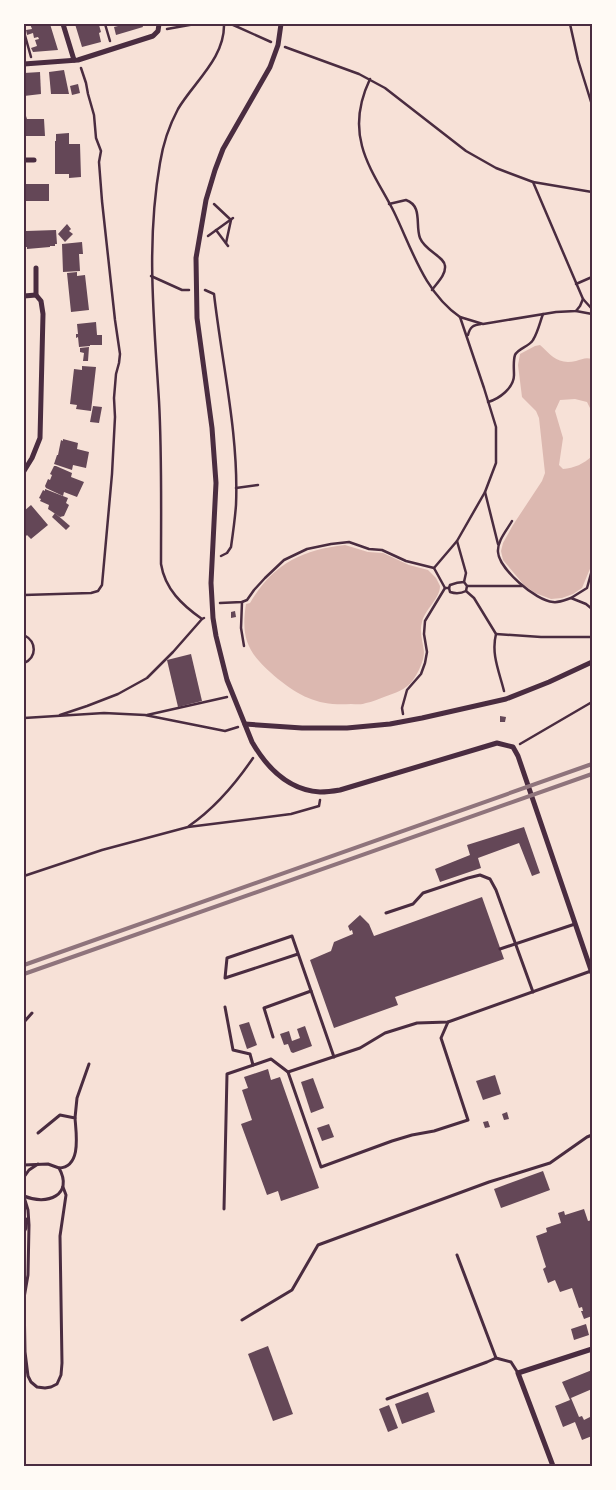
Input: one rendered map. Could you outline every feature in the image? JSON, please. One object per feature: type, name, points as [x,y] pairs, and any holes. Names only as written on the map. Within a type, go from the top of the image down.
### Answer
[{"type":"street","points":[[62,24],[76,60]]},
{"type":"street","points":[[24,64],[76,60],[113,50],[153,36],[158,31],[159,24]]},
{"type":"street","points":[[281,24],[278,45],[270,66],[223,148],[206,200],[196,258],[198,326],[212,428],[216,484],[211,583],[213,618],[221,660],[233,696],[258,752],[266,764],[284,780],[304,789],[321,792],[340,790],[488,745],[497,743],[513,747],[543,827],[592,972]]},
{"type":"street","points":[[24,160],[34,160]]},
{"type":"street","points":[[24,471],[32,458],[40,438],[43,314],[41,301],[36,295],[36,268]]},
{"type":"street","points":[[24,296],[36,295]]},
{"type":"street","points":[[245,724],[302,728],[347,728],[404,721],[506,699],[592,662]]},
{"type":"street","points":[[553,1466],[518,1373],[592,1349]]},
{"type":"lane","points":[[386,912],[413,904],[422,893],[468,878],[480,875],[490,880],[496,890],[533,992]]},
{"type":"lane","points":[[500,949],[575,924]]},
{"type":"lane","points":[[298,954],[225,978],[226,958],[292,936],[334,1056]]},
{"type":"lane","points":[[288,1072],[360,1048],[385,1034],[417,1023],[448,1022],[592,972]]},
{"type":"lane","points":[[273,1037],[264,1008],[311,991]]},
{"type":"lane","points":[[224,1007],[233,1050],[250,1054],[253,1065]]},
{"type":"lane","points":[[24,1022],[32,1013]]},
{"type":"lane","points":[[224,1208],[227,1074],[271,1059],[288,1072],[321,1167],[392,1141],[434,1131],[468,1120],[441,1038],[448,1022]]},
{"type":"lane","points":[[24,1164],[48,1164],[59,1168],[72,1161],[75,1153],[77,1098],[89,1064]]},
{"type":"lane","points":[[38,1133],[60,1115],[76,1118]]},
{"type":"lane","points":[[242,1320],[292,1290],[318,1245],[489,1182],[550,1163],[592,1135]]},
{"type":"lane","points":[[24,1177],[29,1170],[39,1164]]},
{"type":"lane","points":[[24,1374],[37,1387],[44,1388],[57,1384],[61,1375],[60,1236],[66,1195],[63,1187],[63,1176],[59,1168]]},
{"type":"lane","points":[[24,1196],[33,1200],[44,1200],[58,1196],[63,1187]]},
{"type":"lane","points":[[24,1196],[28,1210],[29,1225],[28,1275],[24,1298],[25,1352],[28,1376],[31,1382]]},
{"type":"lane","points":[[24,1232],[28,1210]]},
{"type":"lane","points":[[457,1255],[496,1358]]},
{"type":"lane","points":[[387,1399],[496,1358],[511,1362],[518,1373]]},
{"type":"path","points":[[105,24],[113,50]]},
{"type":"path","points":[[158,31],[195,24]]},
{"type":"path","points":[[213,618],[202,619],[186,608],[168,586],[162,572],[159,403],[151,276],[155,196],[164,143],[178,109],[212,62],[221,44],[225,24],[231,24],[278,45],[346,68],[370,79],[385,88],[466,151],[496,168],[533,182],[592,192]]},
{"type":"path","points":[[570,24],[578,60],[592,105]]},
{"type":"path","points":[[24,32],[33,63]]},
{"type":"path","points":[[24,595],[91,593],[98,592],[102,585],[112,474],[114,398],[120,354],[102,208],[99,162],[101,151],[96,138],[94,116],[86,83],[76,60]]},
{"type":"path","points":[[370,79],[363,94],[359,130],[362,146],[369,164],[390,204],[420,270],[432,290],[447,306],[460,316],[483,324]]},
{"type":"path","points":[[533,182],[576,284],[583,299],[592,309]]},
{"type":"path","points":[[206,200],[232,219]]},
{"type":"path","points":[[390,204],[406,200],[413,204],[418,216],[418,231],[421,241],[428,250],[442,258],[446,265],[444,273],[432,290]]},
{"type":"path","points":[[199,242],[232,219]]},
{"type":"path","points":[[216,230],[227,244],[232,219]]},
{"type":"path","points":[[151,276],[182,290],[206,290],[214,294],[233,436],[236,504],[231,547],[222,556],[213,556]]},
{"type":"path","points":[[576,284],[592,277]]},
{"type":"path","points":[[576,311],[583,299]]},
{"type":"path","points":[[468,337],[470,329],[474,325],[543,314],[576,311],[592,314]]},
{"type":"path","points":[[488,402],[498,399],[515,378],[515,355],[532,342],[543,314]]},
{"type":"path","points":[[434,568],[457,541],[484,492],[496,463],[496,427],[460,316]]},
{"type":"path","points":[[236,488],[258,485]]},
{"type":"path","points":[[484,492],[499,545],[499,557],[522,586],[532,594],[552,602],[562,602],[587,588],[592,570]]},
{"type":"path","points":[[499,545],[512,521]]},
{"type":"path","points":[[212,604],[247,600],[273,569],[284,560],[307,549],[349,542],[368,549],[382,550],[406,560],[434,568],[450,592],[461,594],[466,591],[467,586],[464,582],[466,573],[457,541]]},
{"type":"path","points":[[404,721],[402,708],[407,690],[420,674],[427,652],[424,634],[425,621],[447,588],[453,584],[464,582]]},
{"type":"path","points":[[467,586],[522,586]]},
{"type":"path","points":[[466,591],[474,598],[496,634],[494,655],[506,699]]},
{"type":"path","points":[[571,598],[586,604],[592,609]]},
{"type":"path","points":[[242,602],[241,628],[244,646]]},
{"type":"path","points":[[53,716],[88,706],[118,694],[147,678],[202,619]]},
{"type":"path","points":[[496,634],[541,637],[592,637]]},
{"type":"path","points":[[24,635],[32,641],[34,650],[31,659],[24,663]]},
{"type":"path","points":[[146,715],[233,696]]},
{"type":"path","points":[[24,702],[24,718],[104,713],[146,715],[225,730],[245,724]]},
{"type":"path","points":[[513,747],[592,702]]},
{"type":"path","points":[[188,827],[217,803],[258,752]]},
{"type":"path","points":[[24,876],[102,850],[188,827],[303,811],[319,806],[321,792]]},
{"type":"shaded area","points":[[540,345],[560,361],[570,362],[586,358],[592,359],[592,412],[587,402],[575,399],[560,400],[555,411],[563,438],[559,465],[563,469],[571,468],[592,456],[592,564],[582,588],[562,598],[551,599],[535,593],[524,585],[503,560],[501,551],[503,543],[513,525],[542,481],[545,473],[539,418],[536,411],[522,397],[518,365],[520,354]]},
{"type":"shaded area","points":[[345,545],[368,552],[383,553],[409,565],[428,570],[436,578],[440,586],[438,595],[422,622],[421,633],[424,656],[415,677],[400,691],[363,704],[330,704],[303,696],[278,679],[260,662],[249,647],[246,638],[246,604],[250,603],[268,578],[290,561],[302,555],[329,547]]},
{"type":"building","points":[[30,24],[50,24],[58,50],[33,52],[31,48],[37,46],[35,40],[39,39],[38,37],[34,38],[33,33],[27,35],[26,30],[32,29]]},
{"type":"building","points":[[75,24],[99,25],[101,42],[82,47]]},
{"type":"building","points":[[117,24],[142,24],[143,27],[116,35],[114,27],[118,26]]},
{"type":"building","points":[[64,70],[69,94],[51,94],[49,72]]},
{"type":"building","points":[[40,72],[41,94],[24,96],[24,73]]},
{"type":"building","points":[[78,84],[80,93],[72,95],[70,86]]},
{"type":"building","points":[[24,116],[27,119],[44,119],[45,136],[24,136]]},
{"type":"building","points":[[69,133],[69,144],[80,144],[81,177],[69,178],[69,174],[55,174],[56,134]]},
{"type":"building","points":[[25,184],[49,184],[49,201],[25,201]]},
{"type":"building","points":[[67,224],[71,229],[69,231],[73,234],[65,242],[58,234]]},
{"type":"building","points":[[56,230],[57,244],[55,246],[27,249],[27,247],[24,247],[26,231]]},
{"type":"building","points":[[82,242],[83,254],[79,254],[80,271],[63,272],[62,244]]},
{"type":"building","points":[[77,272],[77,276],[85,275],[89,310],[71,312],[67,273]]},
{"type":"building","points":[[96,322],[97,335],[102,335],[102,345],[79,347],[78,337],[76,338],[76,334],[78,334],[77,324]]},
{"type":"building","points":[[89,347],[88,361],[83,361],[84,353],[80,352],[80,348]]},
{"type":"building","points":[[82,366],[96,367],[91,411],[76,409],[77,405],[70,404],[74,369],[82,370]]},
{"type":"building","points":[[93,406],[102,407],[99,423],[90,422]]},
{"type":"building","points":[[63,439],[78,443],[77,449],[89,452],[86,468],[73,465],[72,470],[54,464],[61,440],[63,441]]},
{"type":"building","points":[[54,466],[72,473],[71,477],[84,482],[77,497],[64,492],[63,496],[46,488],[45,486],[48,479],[50,480],[52,475],[50,474]]},
{"type":"building","points":[[45,489],[68,498],[66,503],[69,505],[64,516],[60,517],[48,509],[49,505],[40,501],[41,499],[39,498]]},
{"type":"building","points":[[31,505],[48,525],[31,539],[27,535],[24,538],[24,511]]},
{"type":"building","points":[[55,513],[70,526],[66,530],[52,517]]},
{"type":"building","points":[[235,611],[236,617],[231,618],[231,612]]},
{"type":"building","points":[[191,654],[202,701],[178,707],[167,660]]},
{"type":"building","points":[[500,716],[506,717],[505,722],[500,722]]},
{"type":"building","points":[[524,827],[540,873],[532,876],[519,843],[478,858],[481,868],[440,882],[435,869],[470,855],[467,845]]},
{"type":"building","points":[[482,897],[504,959],[395,997],[398,1005],[334,1028],[310,960],[331,951],[334,942],[353,934],[348,926],[360,915],[369,924],[374,936]]},
{"type":"building","points":[[249,1022],[257,1045],[247,1049],[239,1025]]},
{"type":"building","points":[[305,1026],[312,1046],[293,1053],[288,1044],[284,1045],[280,1034],[289,1031],[292,1041],[300,1038],[297,1029]]},
{"type":"building","points":[[268,1069],[271,1080],[280,1077],[319,1188],[281,1201],[278,1191],[267,1195],[241,1124],[252,1120],[242,1090],[248,1088],[244,1077]]},
{"type":"building","points":[[495,1075],[501,1094],[483,1100],[476,1081]]},
{"type":"building","points":[[313,1078],[324,1108],[311,1113],[301,1082]]},
{"type":"building","points":[[507,1112],[509,1119],[504,1120],[502,1114]]},
{"type":"building","points":[[488,1121],[490,1127],[485,1128],[483,1122]]},
{"type":"building","points":[[329,1124],[334,1137],[322,1141],[317,1128]]},
{"type":"building","points":[[543,1171],[550,1190],[501,1208],[494,1189]]},
{"type":"building","points":[[584,1209],[588,1221],[592,1220],[592,1316],[584,1319],[581,1311],[583,1311],[582,1307],[579,1308],[572,1288],[560,1292],[555,1280],[548,1283],[543,1269],[546,1267],[536,1236],[547,1232],[546,1228],[561,1223],[558,1213],[564,1211],[565,1215]]},
{"type":"building","points":[[586,1324],[589,1335],[574,1340],[571,1329]]},
{"type":"building","points":[[268,1346],[293,1414],[273,1421],[248,1354]]},
{"type":"building","points":[[592,1370],[592,1389],[571,1398],[579,1417],[582,1416],[584,1420],[592,1416],[592,1436],[582,1440],[575,1422],[563,1427],[555,1406],[570,1400],[562,1382]]},
{"type":"building","points":[[428,1392],[435,1412],[402,1424],[395,1404]]},
{"type":"building","points":[[389,1405],[398,1428],[388,1432],[379,1409]]},
{"type":"railway","points":[[24,965],[592,764]]},
{"type":"railway","points":[[24,974],[592,774]]}]
